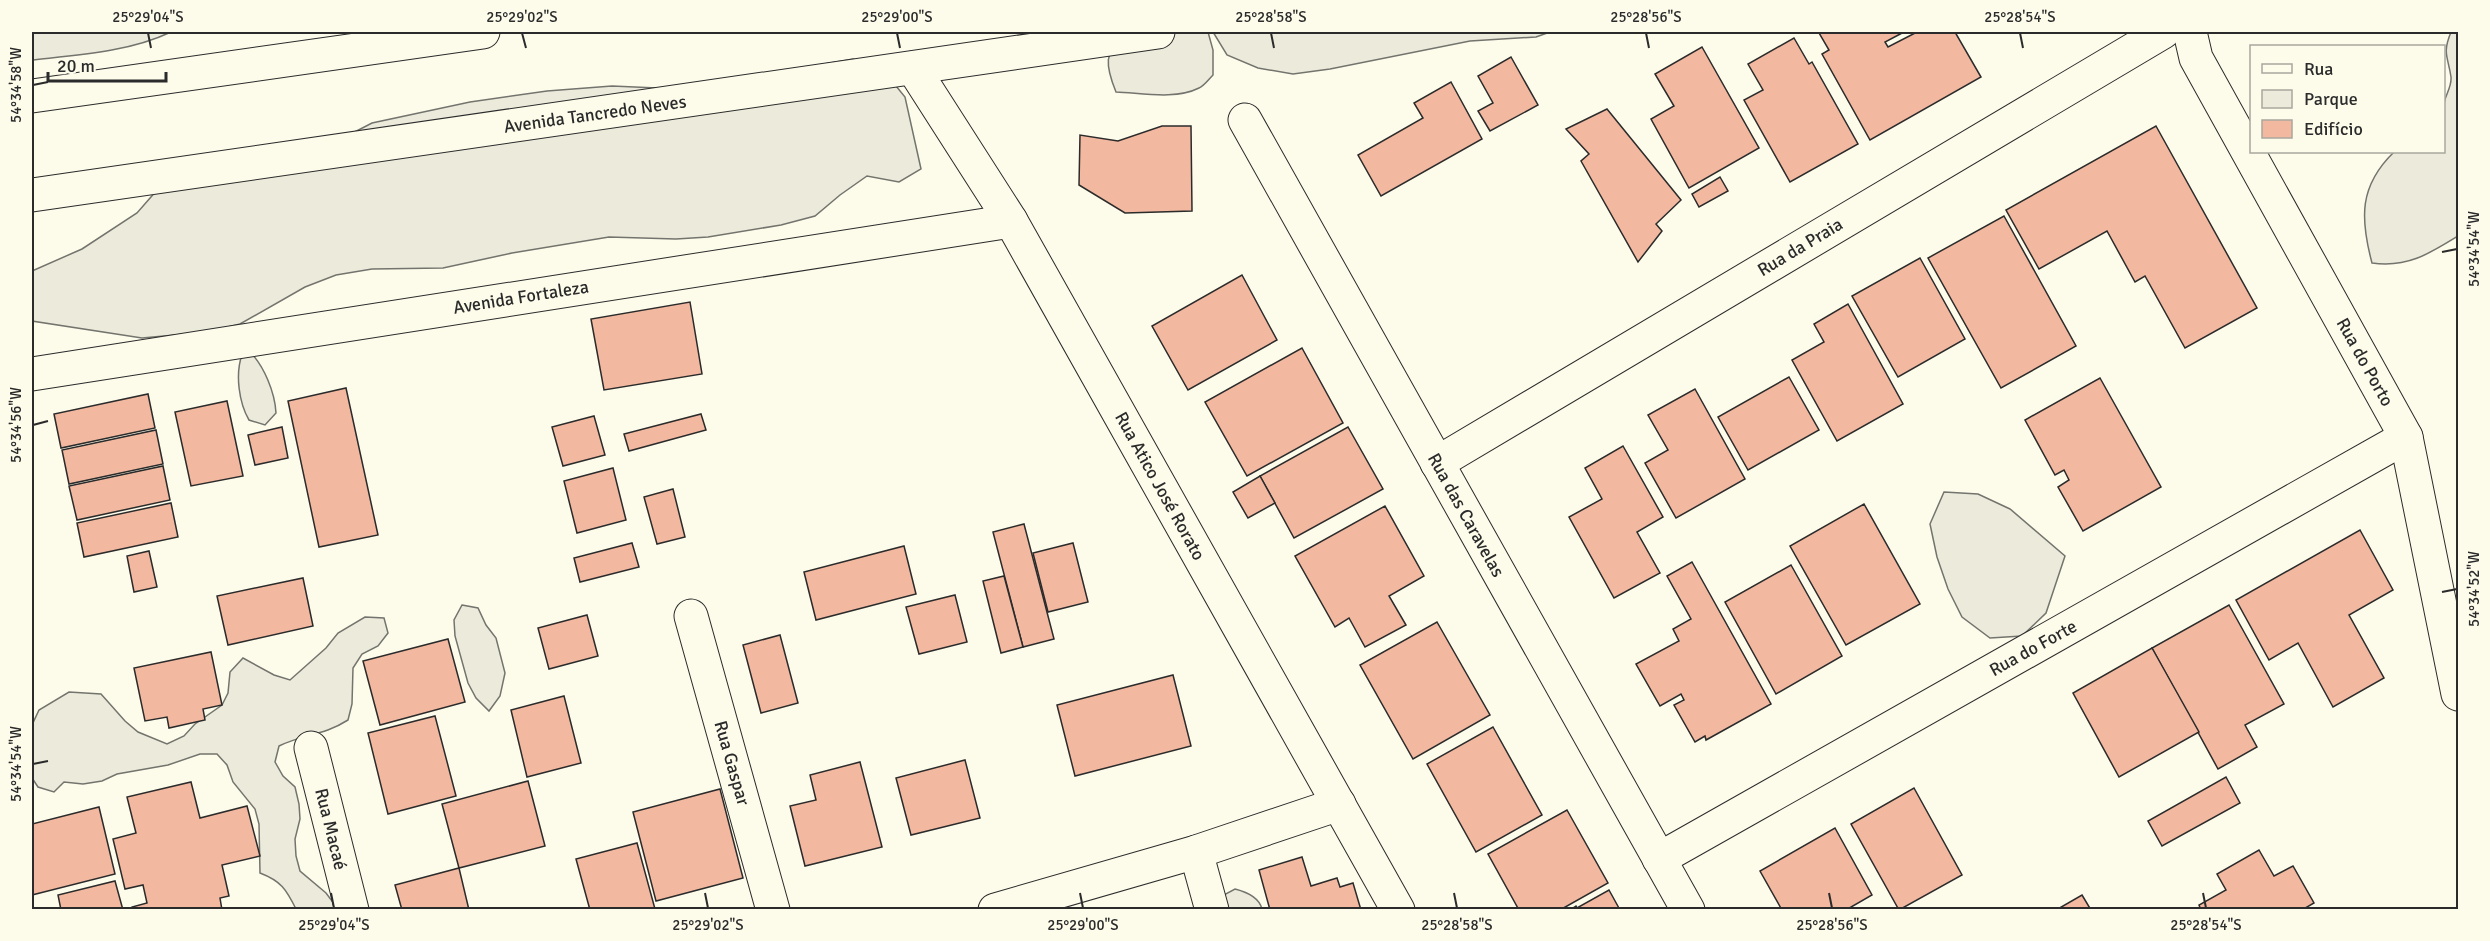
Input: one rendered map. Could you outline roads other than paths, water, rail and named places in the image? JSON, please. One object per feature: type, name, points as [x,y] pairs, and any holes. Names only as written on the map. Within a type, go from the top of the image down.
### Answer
[{"type":"street","points":[[32,96],[483,32]]},
{"type":"street","name":"Avenida Tancredo Neves","points":[[32,195],[1158,32]]},
{"type":"street","name":"Rua do Porto","points":[[2159,33],[2193,45],[2250,150]]},
{"type":"street","name":"Rua da Praia","points":[[1437,463],[2159,33]]},
{"type":"street","name":"Rua Atico José Rorato","points":[[913,68],[1011,221],[1398,909]]},
{"type":"street","name":"Rua das Caravelas","points":[[1245,120],[1688,909]]},
{"type":"street","name":"Rua do Porto","points":[[2252,153],[2406,437],[2458,694]]},
{"type":"street","name":"Avenida Fortaleza","points":[[32,374],[1011,221]]},
{"type":"street","name":"Rua do Forte","points":[[1659,858],[2406,437]]},
{"type":"street","name":"Rua Gaspar","points":[[692,616],[773,909]]},
{"type":"street","name":"Rua Macaé","points":[[311,748],[352,909]]},
{"type":"street","points":[[995,909],[1196,852],[1339,804]]},
{"type":"street","points":[[1196,852],[1212,909]]}]
